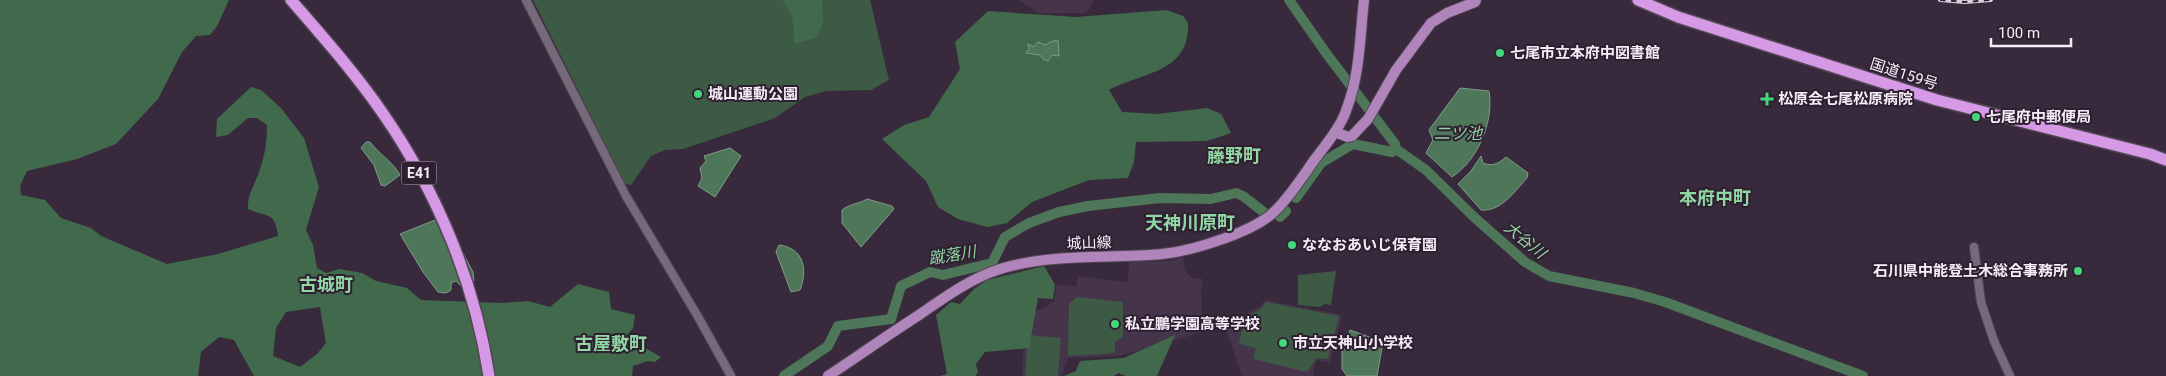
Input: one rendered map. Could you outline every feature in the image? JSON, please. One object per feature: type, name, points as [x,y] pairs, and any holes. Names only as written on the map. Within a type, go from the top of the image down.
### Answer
[{"type":"highway","name":"E41","points":[[291,0],[362,85],[384,115],[421,176],[463,271],[481,334],[489,376]]},
{"type":"highway","name":"国道159号","points":[[1638,0],[1697,23],[1937,100],[2132,149],[2166,160]]},
{"type":"main road","name":"城山線","points":[[828,376],[940,300],[980,277],[1021,263],[1058,258],[1165,254],[1202,245],[1250,227],[1276,210],[1335,132],[1347,109],[1354,81],[1364,0]]},
{"type":"main road","points":[[1335,132],[1348,137],[1352,136],[1375,110],[1396,70],[1431,23],[1447,12],[1476,0]]},
{"type":"street","points":[[526,0],[626,196],[731,376]]},
{"type":"street","points":[[1974,247],[1981,302],[1994,341],[2010,376]]},
{"type":"shaded area","points":[[0,0],[229,0],[217,26],[210,35],[196,36],[182,52],[158,99],[116,144],[77,159],[27,171],[20,186],[21,195],[45,200],[61,218],[91,228],[101,236],[167,264],[218,254],[278,236],[275,222],[272,218],[248,209],[250,194],[264,155],[267,125],[257,118],[248,118],[228,135],[216,137],[217,119],[251,87],[261,90],[281,108],[304,138],[319,187],[306,230],[313,245],[317,268],[326,273],[339,269],[362,273],[376,281],[407,288],[421,300],[502,303],[528,301],[550,307],[578,284],[609,292],[611,309],[635,315],[633,328],[622,341],[626,352],[645,348],[661,357],[655,362],[648,361],[633,366],[632,376],[254,376],[234,340],[219,337],[201,352],[198,376],[0,376]],"holes":[[[320,307],[326,343],[317,354],[300,367],[273,356],[276,328],[286,312]]]},
{"type":"shaded area","name":"城山運動公園","points":[[533,0],[870,0],[889,80],[871,90],[826,91],[805,97],[775,118],[683,149],[665,150],[651,156],[631,185],[625,184]]},
{"type":"shaded area","points":[[782,0],[822,0],[823,23],[816,38],[794,44],[792,20],[789,10]]},
{"type":"shaded area","points":[[1019,0],[1094,0],[1086,13],[1038,13]]},
{"type":"shaded area","points":[[1167,10],[1183,16],[1188,23],[1187,39],[1181,52],[1173,61],[1162,68],[1109,90],[1122,112],[1157,114],[1207,108],[1221,114],[1231,133],[1207,141],[1136,142],[1134,162],[1128,178],[1089,180],[1032,202],[1007,223],[987,227],[958,219],[938,207],[926,181],[882,139],[904,125],[929,117],[960,69],[955,42],[988,11],[1076,17]]},
{"type":"shaded area","name":"私立鵬学園高等学校","points":[[1183,255],[1185,270],[1191,278],[1203,279],[1201,292],[1203,332],[1119,356],[1068,358],[1062,376],[1022,376],[1024,335],[1029,315],[1054,302],[1057,284],[1076,287],[1078,276],[1127,282],[1130,262],[1172,261]]},
{"type":"shaded area","points":[[1044,266],[1055,285],[1053,299],[1038,298],[1029,348],[985,352],[976,364],[978,372],[975,376],[940,376],[947,374],[936,315],[951,302],[960,304],[974,289],[987,280]]},
{"type":"shaded area","points":[[1336,271],[1331,305],[1325,304],[1320,307],[1298,305],[1298,275]]},
{"type":"shaded area","points":[[1077,297],[1123,302],[1123,337],[1115,342],[1115,353],[1068,356],[1069,304]]},
{"type":"shaded area","name":"市立天神山小学校","points":[[1265,300],[1342,315],[1330,363],[1316,360],[1313,376],[1242,376],[1225,326],[1260,306]]},
{"type":"shaded area","name":"市立天神山小学校","points":[[1266,302],[1339,316],[1328,359],[1317,358],[1307,372],[1253,359],[1256,348],[1239,344],[1245,317],[1261,309]]},
{"type":"shaded area","points":[[1028,335],[1061,338],[1058,376],[1025,376]]},
{"type":"shaded area","points":[[1175,335],[1157,376],[1126,376],[1118,373],[1114,376],[1064,376],[1076,371],[1080,361],[1124,358]]},
{"type":"water","points":[[1058,40],[1059,56],[1052,55],[1048,61],[1040,55],[1026,53],[1029,49],[1028,44],[1034,47],[1038,42],[1046,45]]},
{"type":"water","name":"二ツ池","points":[[1460,88],[1489,91],[1489,115],[1482,139],[1476,150],[1461,170],[1452,177],[1426,153],[1433,140],[1429,130]]},
{"type":"water","points":[[366,142],[370,142],[394,166],[400,175],[385,186],[381,185],[374,165],[361,148]]},
{"type":"water","points":[[730,148],[741,156],[715,197],[698,186],[702,178],[700,168],[706,161],[704,156]]},
{"type":"water","name":"二ツ池","points":[[1481,156],[1483,163],[1490,165],[1498,163],[1506,157],[1528,173],[1527,178],[1507,200],[1488,210],[1481,210],[1458,184],[1471,171]]},
{"type":"water","points":[[867,199],[892,206],[894,209],[861,247],[842,223],[842,210]]},
{"type":"water","points":[[445,219],[473,272],[474,281],[461,286],[456,281],[451,283],[451,290],[446,293],[438,292],[423,272],[400,234],[435,220]]},
{"type":"water","points":[[779,245],[794,250],[802,261],[804,275],[800,290],[791,292],[776,252]]},
{"type":"water","points":[[1350,330],[1383,342],[1377,376],[1347,376],[1342,369],[1342,347],[1350,339],[1348,337]]},
{"type":"waterway","name":"大谷川","points":[[1289,0],[1326,53],[1395,144],[1396,149],[1426,170],[1475,218],[1525,262],[1549,276],[1634,293],[1665,302],[1863,376]]},
{"type":"waterway","name":"蹴落川","points":[[1296,198],[1321,163],[1353,144],[1392,152],[1396,149]]},
{"type":"waterway","name":"蹴落川","points":[[784,376],[828,346],[838,326],[891,319],[901,286],[930,272],[943,275],[992,263],[1005,237],[1029,223],[1059,212],[1088,206],[1160,198],[1211,199],[1236,193],[1243,196],[1265,213]]},
{"type":"waterway","name":"蹴落川","points":[[1280,217],[1286,211]]},
{"type":"railway","points":[[1940,0],[1965,2],[1991,0]]},
{"type":"place","name":"七尾市立本府中図書館","points":[[1500,53]]},
{"type":"place","name":"城山運動公園","points":[[698,94]]},
{"type":"place","name":"松原会七尾松原病院","points":[[1767,99]]},
{"type":"place","name":"七尾府中郵便局","points":[[1976,117]]},
{"type":"place","name":"ななおあいじ保育園","points":[[1292,245]]},
{"type":"place","name":"石川県中能登土木総合事務所","points":[[2078,271]]},
{"type":"place","name":"私立鵬学園高等学校","points":[[1115,324]]},
{"type":"place","name":"市立天神山小学校","points":[[1283,343]]},
{"type":"district","name":"藤野町","points":[[1234,155]]},
{"type":"district","name":"本府中町","points":[[1715,197]]},
{"type":"district","name":"天神川原町","points":[[1190,222]]},
{"type":"district","name":"古城町","points":[[326,284]]},
{"type":"district","name":"古屋敷町","points":[[611,343]]}]
